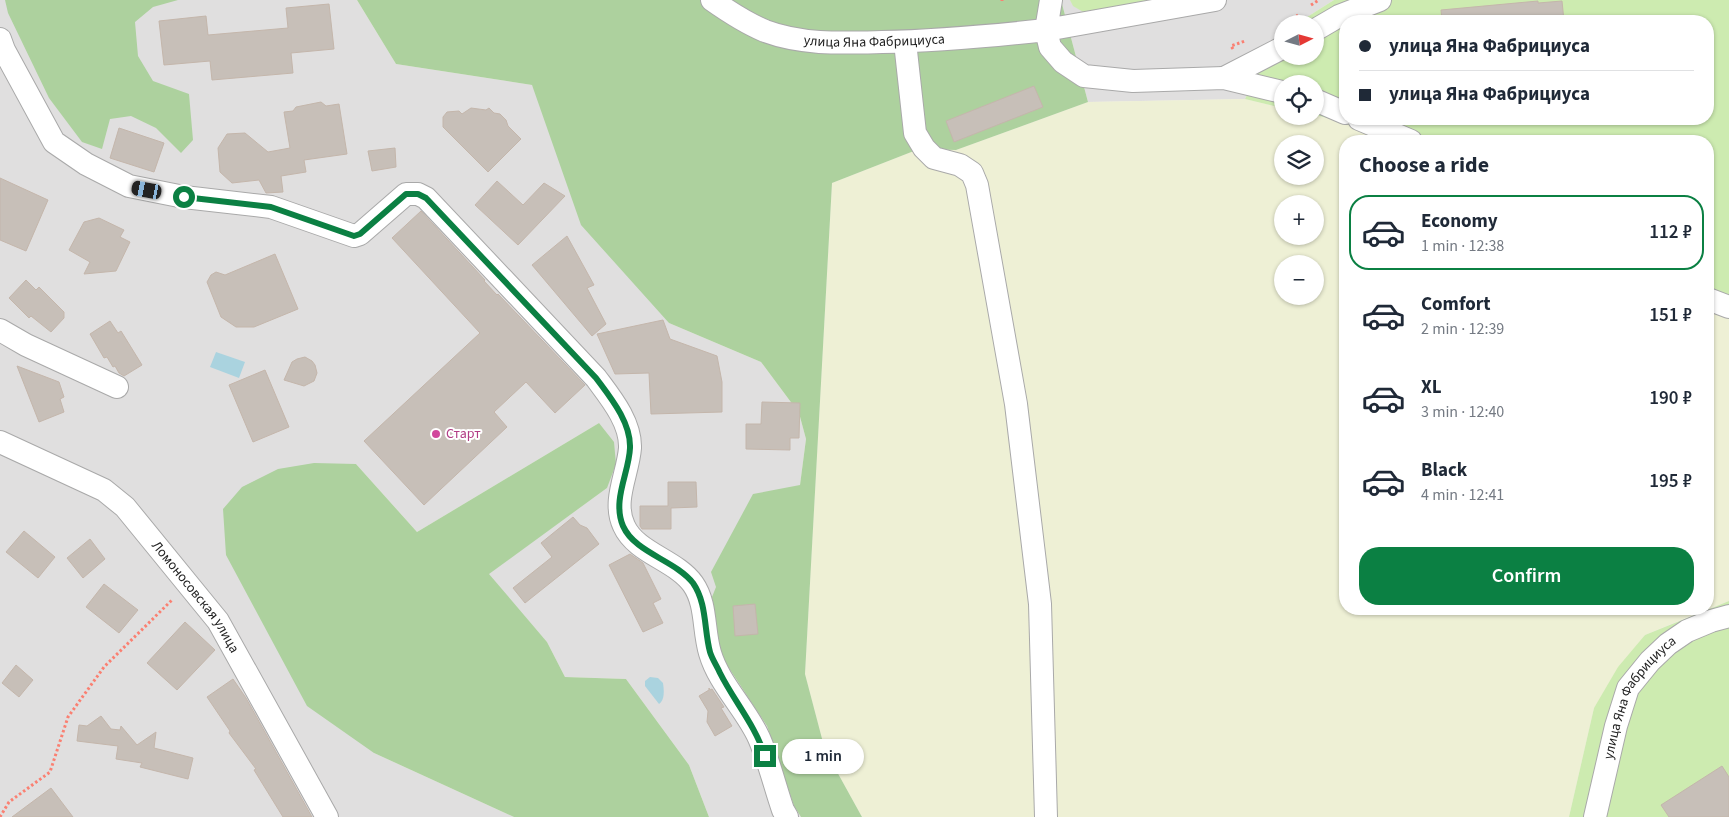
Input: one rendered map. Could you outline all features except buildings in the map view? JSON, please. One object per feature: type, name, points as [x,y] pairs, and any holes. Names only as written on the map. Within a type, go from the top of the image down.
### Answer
[{"type":"street","name":"улица Яна Фабрициуса","points":[[712,0],[730,13],[765,30],[792,38],[826,42],[905,42],[972,39],[1046,30],[1215,0]]},
{"type":"street","points":[[1051,0],[1046,30],[1050,47],[1063,62],[1084,76],[1133,81],[1224,78],[1274,90]]},
{"type":"street","points":[[1342,15],[1380,0]]},
{"type":"street","points":[[1324,25],[1339,16]]},
{"type":"street","points":[[0,39],[4,50],[54,142],[86,164],[129,186],[184,197],[271,207],[354,236],[360,234],[406,194],[418,194],[426,198],[596,378],[616,406],[627,430],[630,448],[619,509],[623,526],[630,537],[685,573],[694,585],[702,602],[710,654],[759,738],[783,810],[788,817]]},
{"type":"street","points":[[905,42],[915,133],[924,148],[934,158],[960,165],[972,173],[980,202],[1016,404],[1040,604],[1046,817]]},
{"type":"street","points":[[1224,78],[1274,52]]},
{"type":"street","points":[[1324,104],[1339,110]]},
{"type":"street","points":[[1373,125],[1397,135]]},
{"type":"street","points":[[1714,301],[1729,307]]},
{"type":"street","points":[[0,330],[26,345],[117,387]]},
{"type":"street","name":"Ломоносовская улица","points":[[0,442],[104,490],[125,506],[218,620],[327,817]]},
{"type":"street","name":"улица Яна Фабрициуса","points":[[1595,817],[1616,726],[1628,688],[1650,661],[1668,644],[1687,631],[1729,616]]},
{"type":"path","points":[[1231,46],[1241,42]]},
{"type":"path","points":[[0,816],[9,802],[50,772],[68,717],[104,667],[188,584]]},
{"type":"shaded area","points":[[0,0],[357,0],[396,64],[532,85],[669,323],[761,362],[799,413],[806,439],[800,485],[719,653],[767,726],[794,806],[801,817],[709,817],[689,765],[626,679],[565,677],[547,642],[488,574],[607,488],[599,423],[417,532],[356,464],[374,753],[514,817],[0,817]]},
{"type":"shaded area","points":[[1061,0],[1334,0],[1310,15],[1274,15],[1274,40],[1245,99],[1088,102]]},
{"type":"green space","points":[[5,0],[178,0],[153,7],[135,22],[138,56],[153,81],[189,94],[193,140],[181,153],[156,128],[131,116],[110,119],[102,149],[82,142],[49,98],[8,13]]},
{"type":"green space","points":[[357,0],[1061,0],[1088,102],[956,150],[919,149],[832,183],[805,674],[825,750],[862,817],[801,817],[794,806],[767,726],[719,653],[712,597],[716,587],[711,572],[753,494],[800,485],[806,439],[799,413],[761,362],[669,323],[581,225],[532,85],[396,64]]},
{"type":"green space","points":[[1070,0],[1163,0],[1085,13],[1073,6]]},
{"type":"green space","points":[[1334,0],[1729,0],[1729,318],[1714,313],[1714,135],[1371,135],[1349,125],[1714,125],[1714,15],[1339,15],[1339,121],[1324,117],[1324,75],[1274,75],[1274,106],[1245,99],[1274,40],[1274,65],[1324,65],[1324,15],[1310,15]]},
{"type":"green space","points":[[1245,99],[1274,106],[1274,125],[1324,125],[1324,117],[1339,121],[1339,125],[1349,125],[1371,135],[1339,135],[1339,615],[1693,615],[1645,635],[1594,708],[1569,817],[862,817],[825,750],[805,674],[832,183],[919,149],[956,150],[1088,102]]},
{"type":"green space","points":[[1714,313],[1729,318],[1729,601],[1714,607]]},
{"type":"green space","points":[[599,423],[614,442],[616,464],[607,488],[489,574],[547,642],[565,677],[626,679],[689,765],[709,817],[514,817],[374,753],[307,706],[226,555],[223,509],[242,487],[278,469],[314,463],[356,464],[417,532]]},
{"type":"green space","points":[[1729,601],[1729,817],[1569,817],[1594,708],[1618,667],[1645,635],[1694,615],[1714,615],[1714,607]]},
{"type":"water","points":[[216,352],[245,362],[239,378],[210,367]]},
{"type":"water","points":[[650,677],[658,678],[663,683],[664,692],[659,704],[645,686],[645,681]]},
{"type":"place","name":"Старт","points":[[436,434]]},
{"type":"route","points":[[184,197],[271,207],[354,236],[360,234],[406,194],[418,194],[426,198],[596,378],[616,406],[627,430],[630,448],[619,509],[623,526],[630,537],[685,573],[694,585],[702,602],[710,654],[759,738],[765,756]]}]
